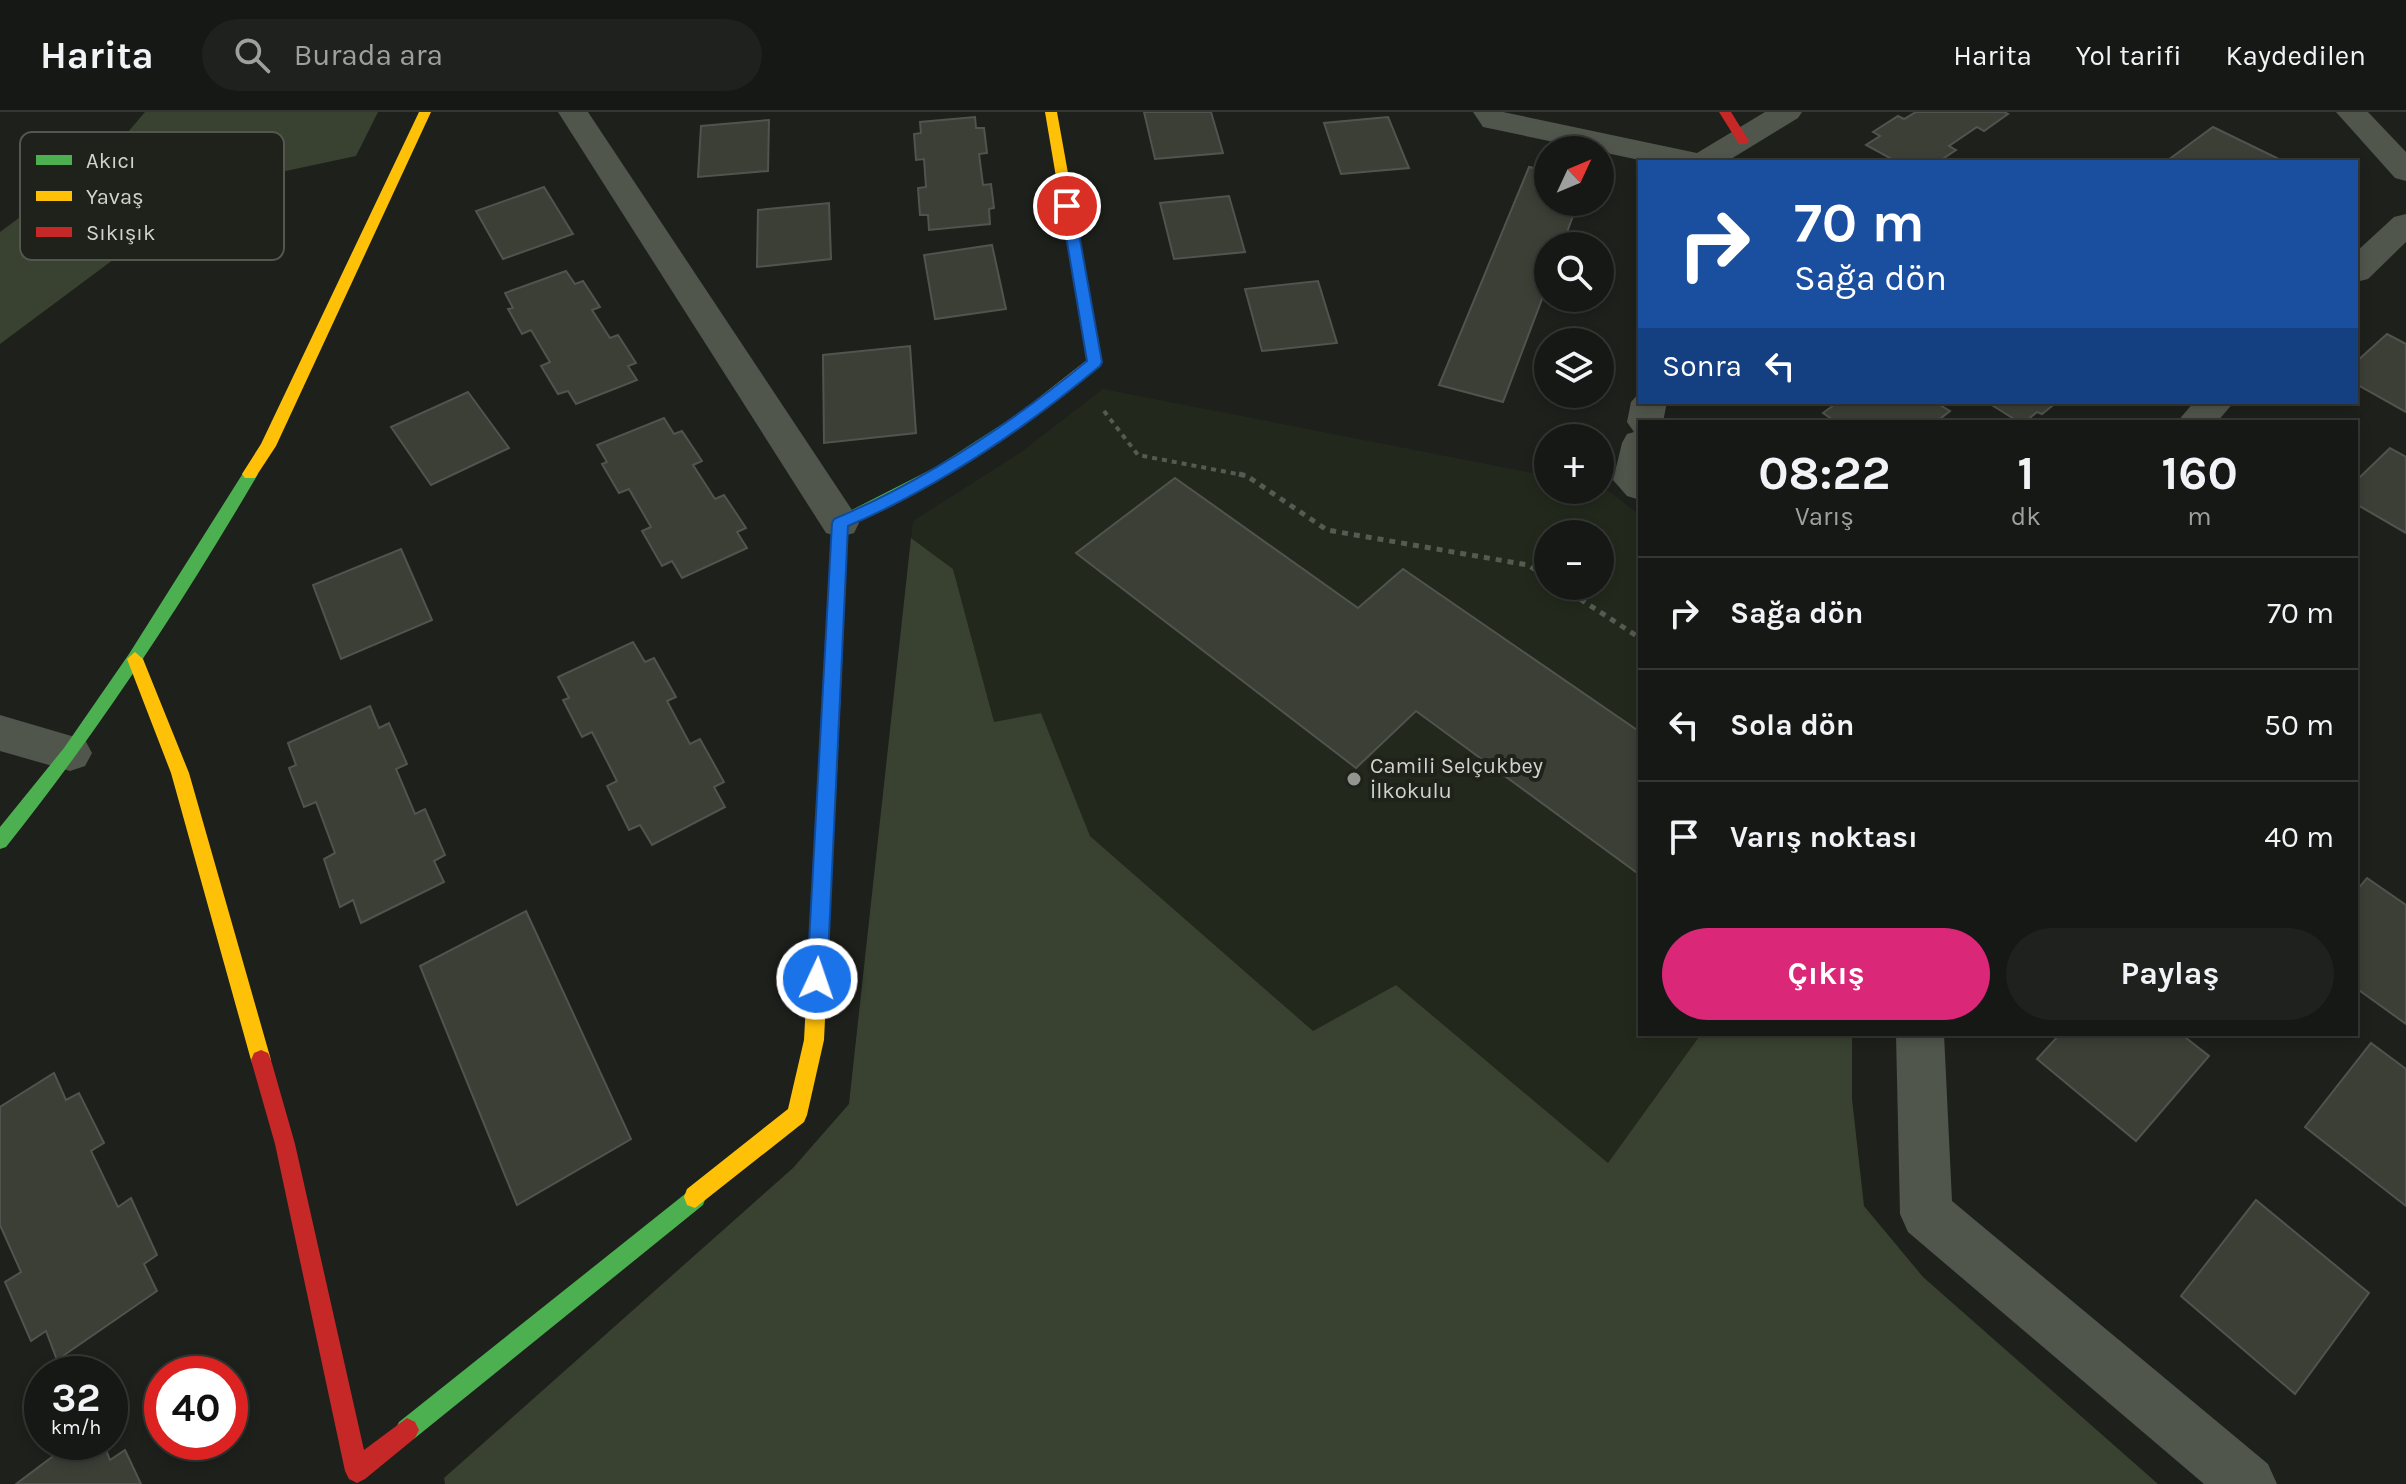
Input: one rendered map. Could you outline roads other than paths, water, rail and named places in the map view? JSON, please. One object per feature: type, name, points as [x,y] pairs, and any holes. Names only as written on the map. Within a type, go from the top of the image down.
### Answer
[{"type":"street","points":[[0,841],[70,753],[135,659],[268,446],[425,112]]},
{"type":"street","points":[[135,659],[180,773],[285,1144],[360,1477],[797,1115],[814,1040],[840,523],[573,112]]},
{"type":"street","points":[[840,523],[898,498],[1038,409],[1095,362],[1051,112]]},
{"type":"street","points":[[1488,112],[1494,121],[1685,160]]},
{"type":"street","points":[[1725,112],[1743,141]]},
{"type":"street","points":[[1708,160],[1787,112]]},
{"type":"street","points":[[2351,112],[2406,171]]},
{"type":"street","points":[[2358,269],[2406,224]]},
{"type":"street","points":[[2197,420],[2214,404]]},
{"type":"street","points":[[1638,452],[1632,480],[1638,484]]},
{"type":"street","points":[[0,733],[70,753]]},
{"type":"street","points":[[1920,1036],[1926,1214],[2248,1484]]},
{"type":"place","name":"Camili Selçukbey İlkokulu","points":[[1354,779]]}]
